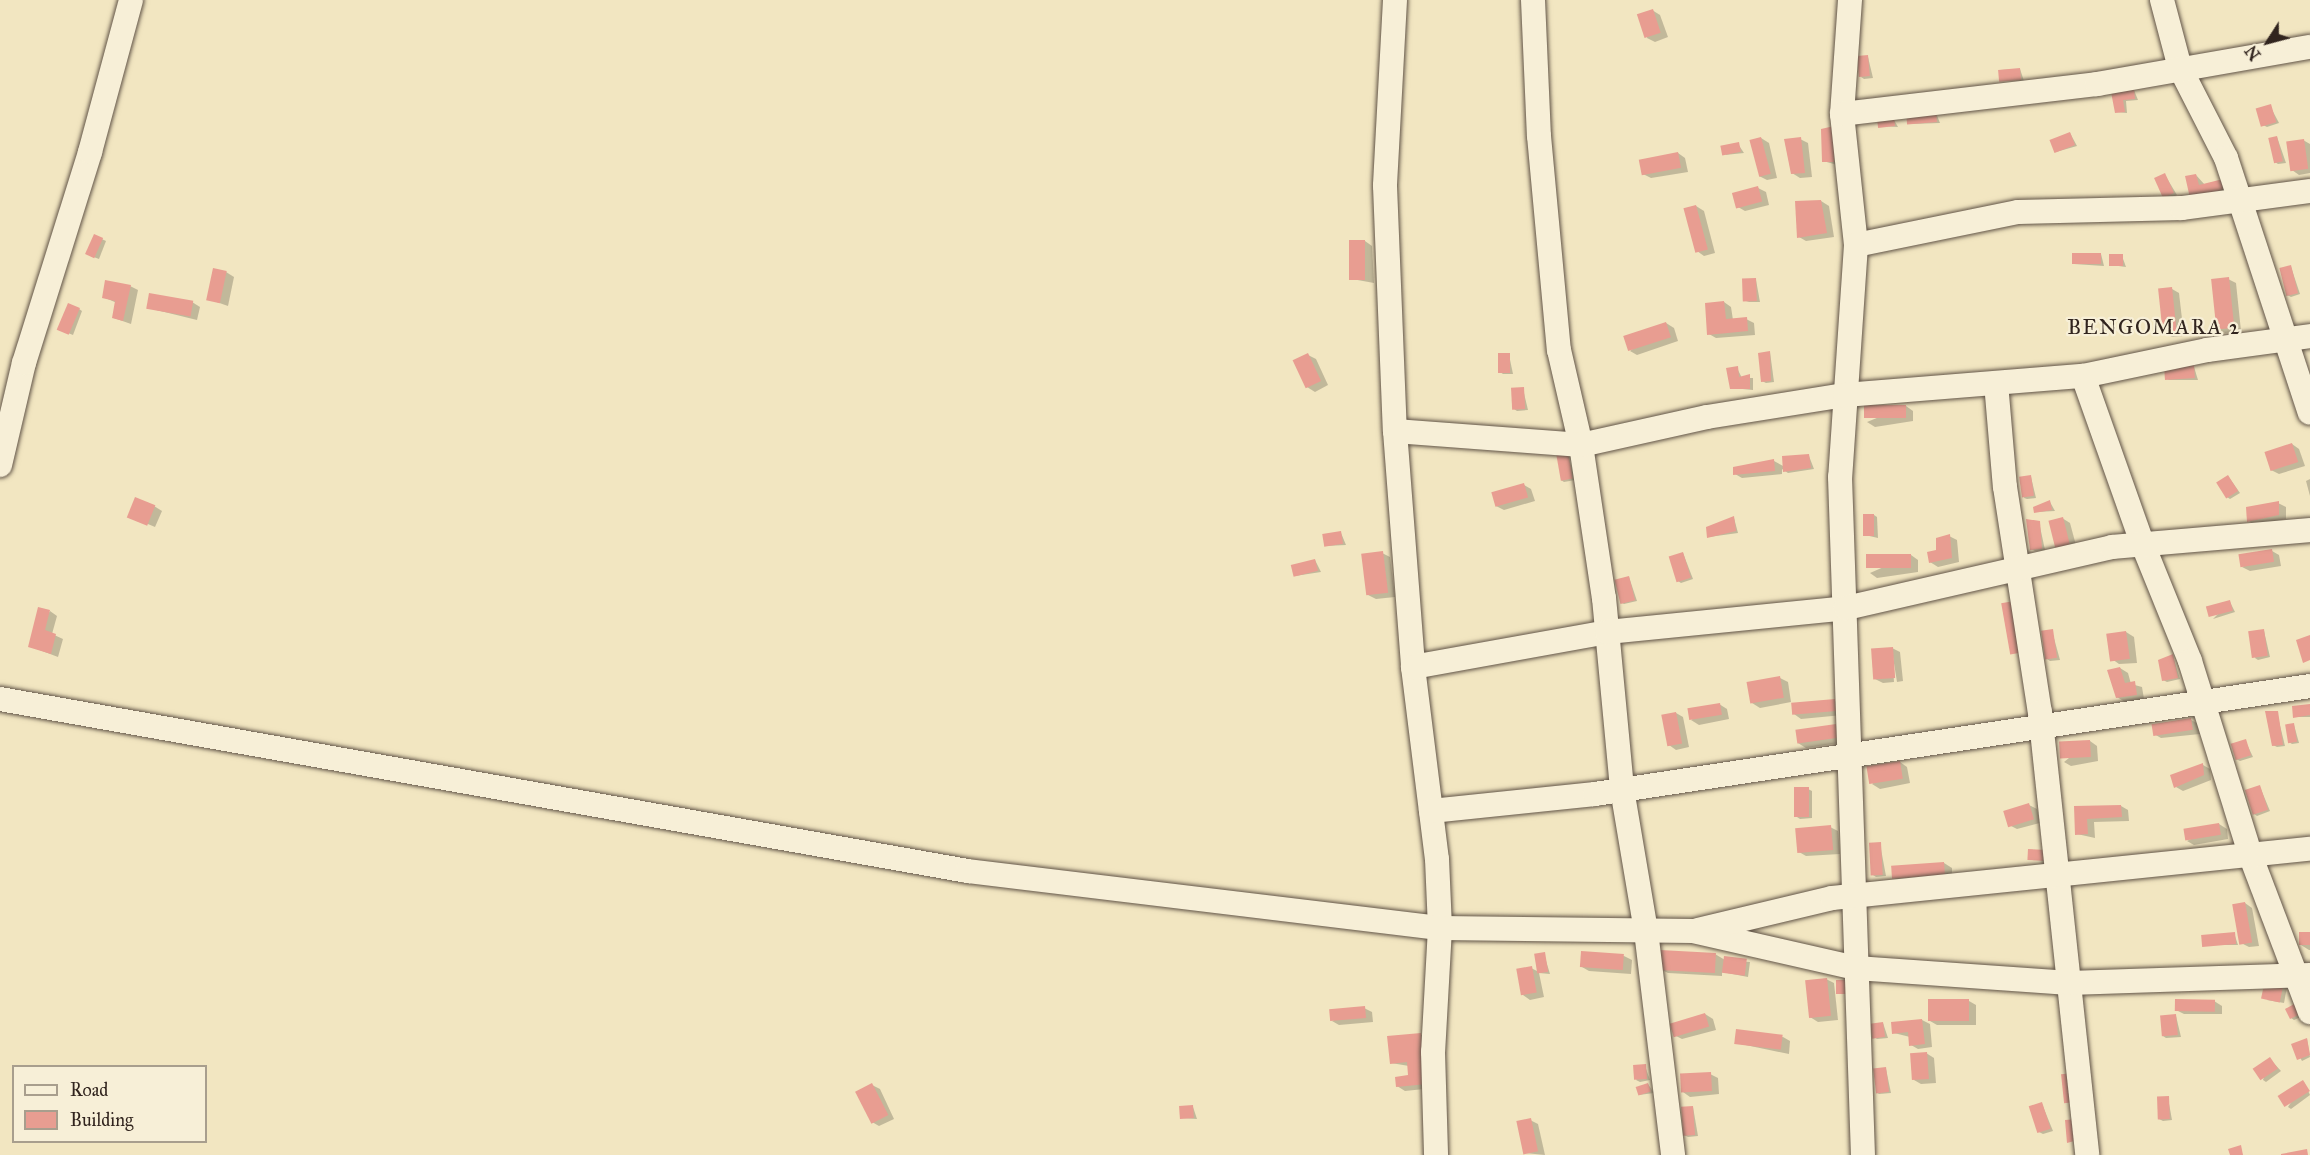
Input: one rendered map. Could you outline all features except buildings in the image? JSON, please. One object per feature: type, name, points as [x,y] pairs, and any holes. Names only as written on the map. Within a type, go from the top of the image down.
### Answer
[{"type":"street","points":[[0,465],[24,363],[90,152],[131,0]]},
{"type":"street","points":[[1395,0],[1385,186],[1395,431],[1413,667],[1431,811],[1440,928],[1433,1052],[1436,1155]]},
{"type":"street","points":[[1533,0],[1550,265],[1559,350],[1581,445],[1607,632],[1622,789],[1646,932],[1673,1155]]},
{"type":"street","points":[[1850,0],[1842,114],[1856,245],[1840,477],[1846,608],[1851,898],[1863,1155]]},
{"type":"street","points":[[2162,0],[2180,68],[2212,124],[2310,413]]},
{"type":"street","points":[[1842,114],[2097,84],[2180,68],[2310,48]]},
{"type":"street","points":[[1856,245],[2018,212],[2121,212],[2310,191]]},
{"type":"street","points":[[1395,431],[1581,445],[1707,417],[1845,395],[2083,376],[2207,350],[2310,336]]},
{"type":"street","points":[[2083,376],[2143,545],[2202,700],[2252,857],[2302,975],[2310,1012]]},
{"type":"street","points":[[1996,383],[2018,566],[2042,726],[2087,1155]]},
{"type":"street","points":[[1413,667],[1607,632],[1846,608],[2018,566],[2143,545],[2310,530]]},
{"type":"street","points":[[1431,811],[1622,789],[2202,700],[2310,686]]},
{"type":"street","points":[[0,699],[968,871],[1440,928],[1693,931],[1832,898],[2059,878],[2310,849]]},
{"type":"street","points":[[1693,931],[1856,968],[2069,983],[2302,975]]},
{"type":"district","name":"BENGOMARA 2","points":[[2154,327]]}]
